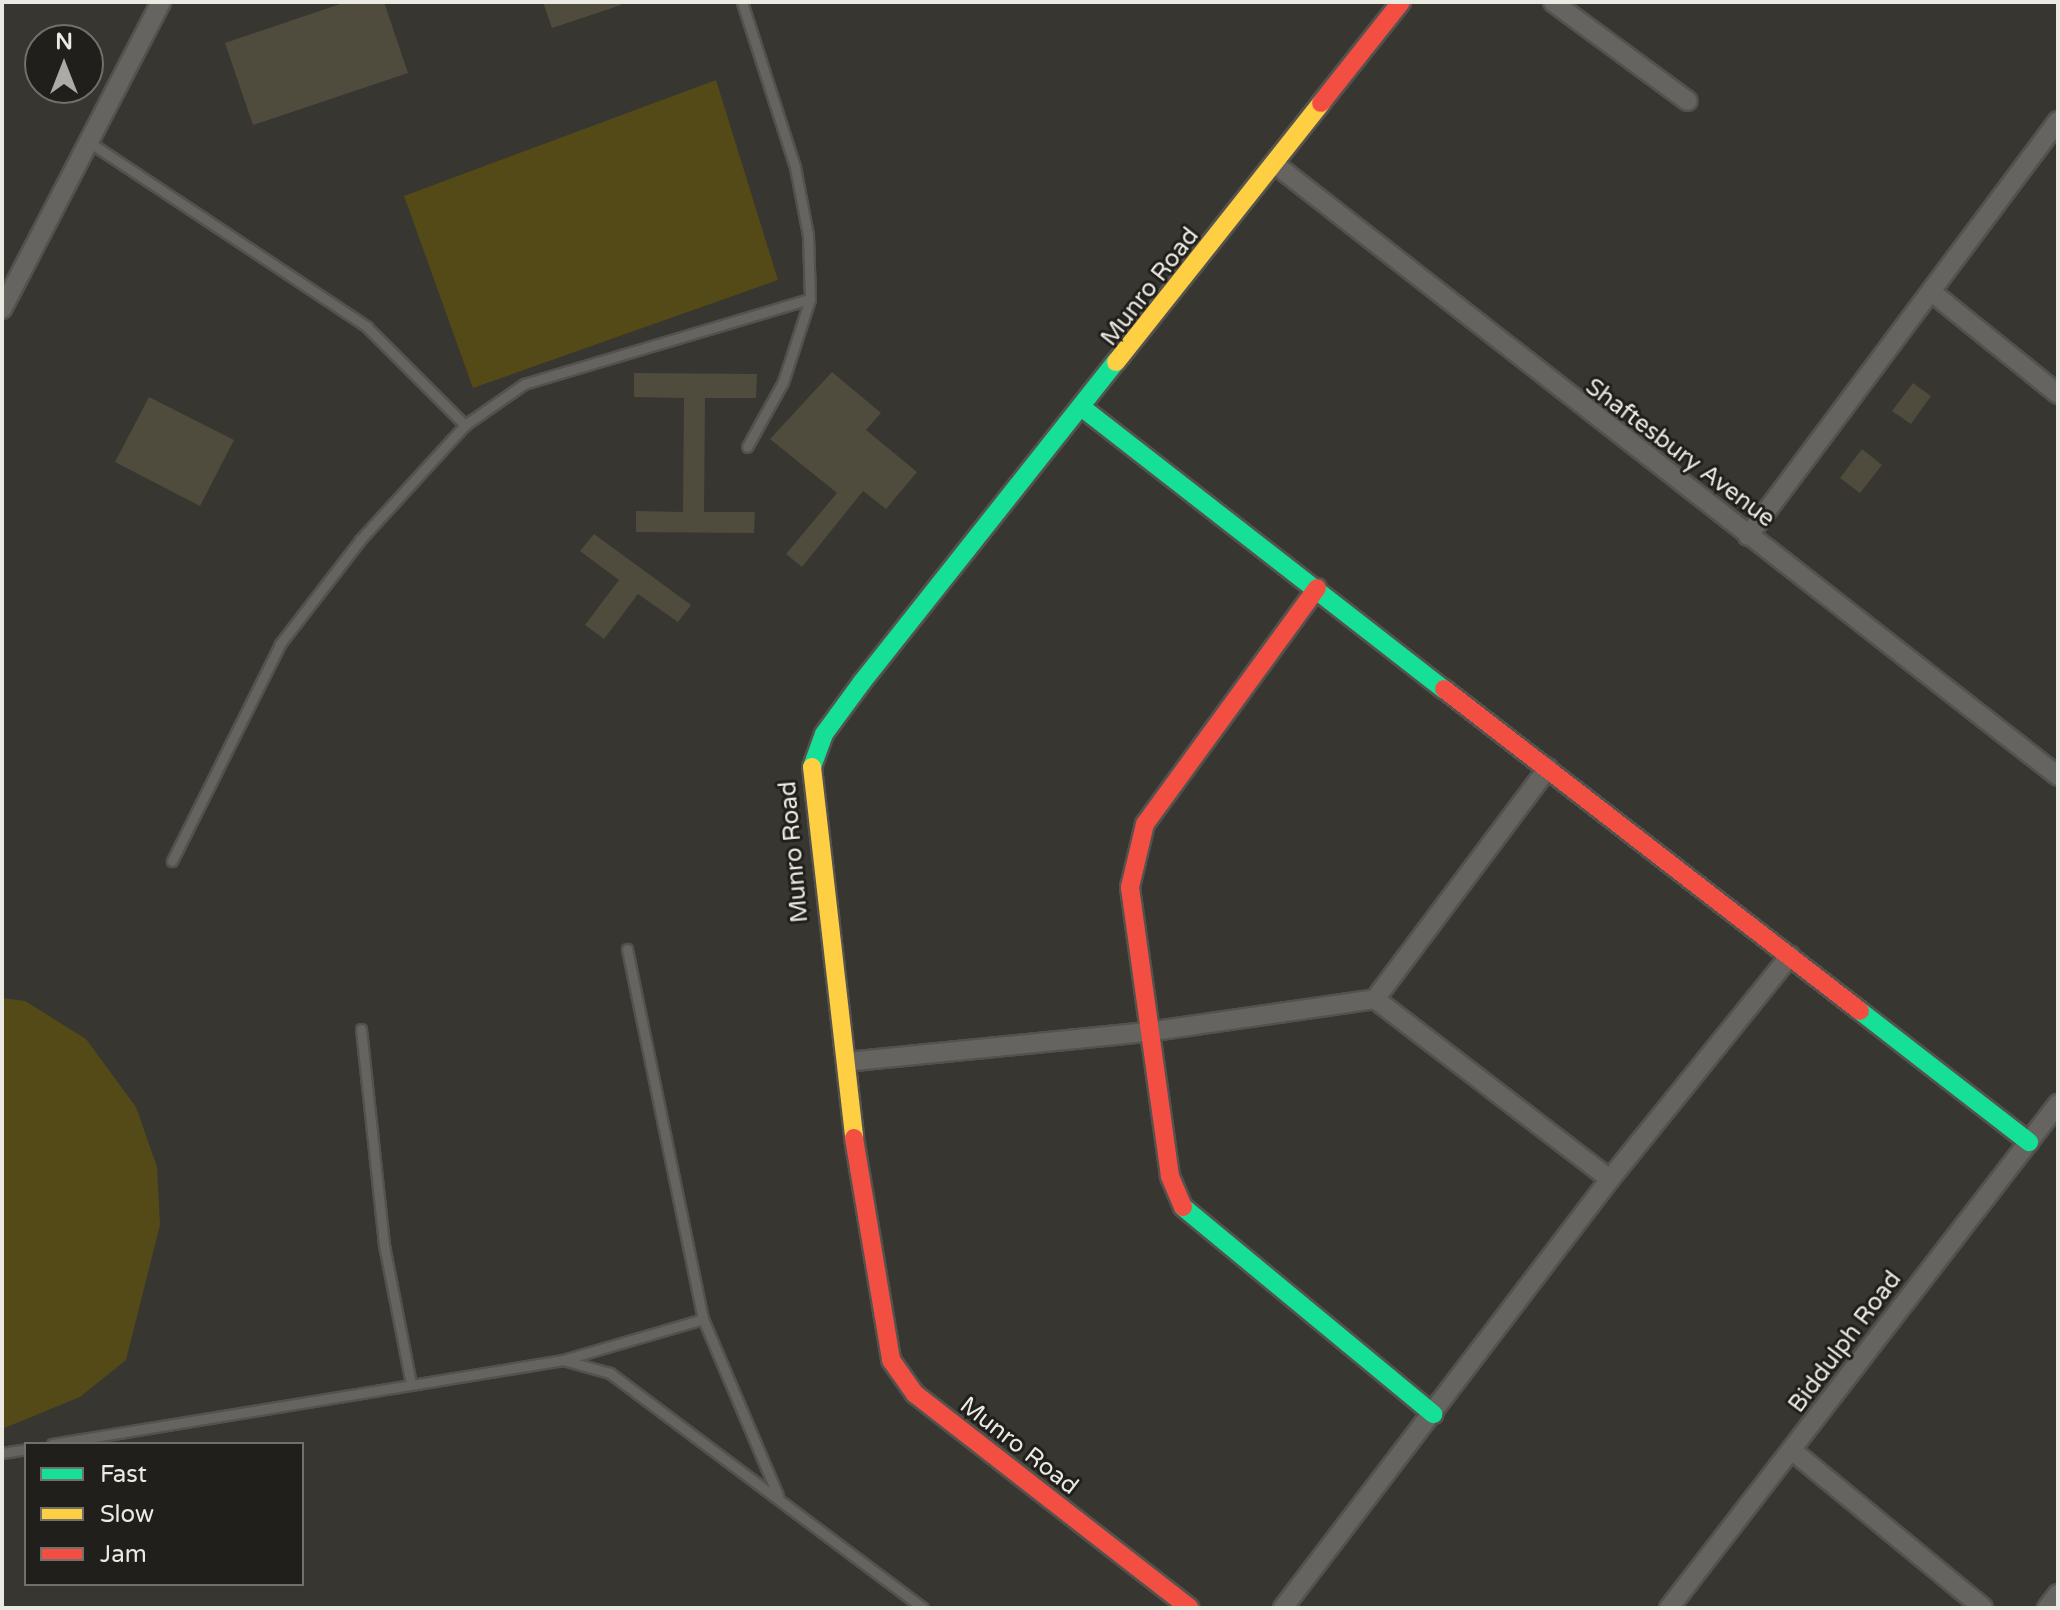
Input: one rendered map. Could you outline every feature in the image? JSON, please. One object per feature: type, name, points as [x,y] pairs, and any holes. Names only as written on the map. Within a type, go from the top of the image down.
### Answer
[{"type":"street","points":[[2,309],[161,2]]},
{"type":"street","name":"Munro Road","points":[[1190,1608],[960,1432],[902,1378],[885,1340],[812,826],[813,757],[862,682],[1085,410],[1401,2]]},
{"type":"street","points":[[1553,2],[1688,101]]},
{"type":"street","points":[[1748,536],[1934,294],[2058,121]]},
{"type":"street","name":"Shaftesbury Avenue","points":[[1276,165],[2058,776]]},
{"type":"street","points":[[1934,294],[2058,394]]},
{"type":"street","points":[[1085,410],[2029,1142]]},
{"type":"street","points":[[1317,588],[1139,838],[1130,887],[1147,1032],[1170,1176],[1187,1216],[1433,1414]]},
{"type":"street","points":[[846,1062],[1147,1032],[1375,999],[1548,768]]},
{"type":"street","points":[[1283,1608],[1610,1179],[1790,956]]},
{"type":"street","points":[[1375,999],[1610,1179]]},
{"type":"street","name":"Biddulph Road","points":[[1669,1608],[1794,1452],[2058,1104]]},
{"type":"street","points":[[1794,1452],[1983,1608]]},
{"type":"street","points":[[2047,1608],[2058,1594]]},
{"type":"lane","points":[[742,2],[795,167],[808,235],[810,299],[783,382],[747,447]]},
{"type":"lane","points":[[89,142],[367,327],[465,425]]},
{"type":"lane","points":[[172,861],[280,644],[360,540],[465,425],[524,384],[810,299]]},
{"type":"lane","points":[[627,949],[703,1319],[779,1499]]},
{"type":"lane","points":[[361,1029],[384,1245],[410,1379]]},
{"type":"lane","points":[[63,1442],[410,1379],[563,1360],[703,1319]]},
{"type":"lane","points":[[563,1360],[610,1373],[923,1608]]},
{"type":"lane","points":[[2,1453],[24,1449]]},
{"type":"shaded area","points":[[716,80],[778,280],[473,388],[404,196]]},
{"type":"shaded area","points":[[2,998],[25,1001],[86,1039],[136,1107],[157,1167],[160,1225],[126,1360],[80,1397],[2,1429]]},
{"type":"building","points":[[346,2],[384,2],[408,73],[253,125],[225,43]]},
{"type":"building","points":[[543,2],[620,2],[621,5],[552,28]]},
{"type":"building","points":[[832,372],[881,413],[866,430],[917,472],[886,509],[863,491],[802,567],[786,554],[837,493],[770,439]]},
{"type":"building","points":[[634,373],[757,374],[756,398],[705,398],[704,512],[755,512],[754,533],[636,532],[636,511],[683,512],[684,398],[634,397]]},
{"type":"building","points":[[1913,383],[1931,396],[1911,424],[1892,411]]},
{"type":"building","points":[[149,397],[234,440],[200,506],[115,462]]},
{"type":"building","points":[[1862,449],[1882,465],[1860,493],[1840,478]]},
{"type":"building","points":[[594,534],[691,605],[678,622],[638,594],[604,639],[585,625],[619,580],[580,551]]},
{"type":"traffic: fast","points":[[812,767],[824,734],[862,682],[1116,362]]},
{"type":"traffic: fast","points":[[1085,410],[1444,689]]},
{"type":"traffic: fast","points":[[1860,1011],[2029,1142]]},
{"type":"traffic: fast","points":[[1183,1207],[1433,1414]]},
{"type":"traffic: slow","points":[[1116,362],[1321,103]]},
{"type":"traffic: slow","points":[[812,767],[854,1138]]},
{"type":"traffic: jam","points":[[1321,103],[1401,2]]},
{"type":"traffic: jam","points":[[1183,1207],[1170,1176],[1130,887],[1145,824],[1317,588]]},
{"type":"traffic: jam","points":[[1444,689],[1860,1011]]},
{"type":"traffic: jam","points":[[854,1138],[891,1360],[915,1394],[1190,1608]]}]
